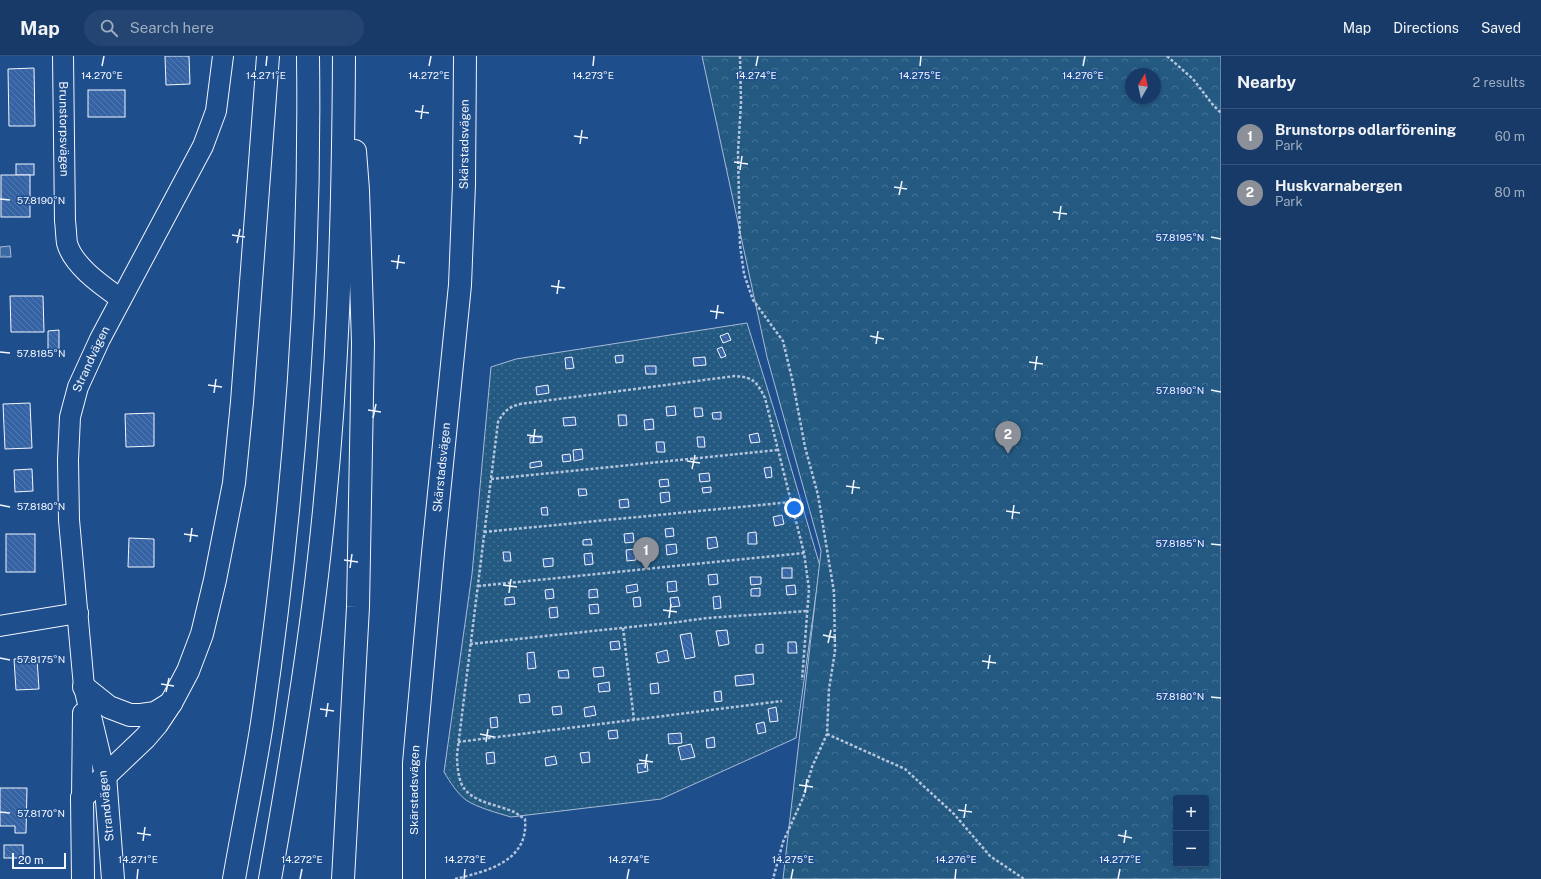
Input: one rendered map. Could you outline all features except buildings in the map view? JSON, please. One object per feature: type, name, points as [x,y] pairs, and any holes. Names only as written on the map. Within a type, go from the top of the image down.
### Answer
[{"type":"main road","points":[[82,798],[145,738],[157,724],[171,703],[188,671],[202,634],[215,580],[234,483],[242,402],[268,56]]},
{"type":"main road","points":[[234,879],[262,725],[284,553],[301,354],[309,132],[308,56]]},
{"type":"main road","points":[[270,879],[296,733],[319,558],[326,488],[336,357],[344,133],[345,56]]},
{"type":"main road","points":[[343,879],[358,606],[363,343],[358,190],[345,56]]},
{"type":"main road","name":"Skärstadsvägen","points":[[414,879],[414,763],[432,553],[460,285],[463,233],[465,56]]},
{"type":"main road","points":[[84,687],[109,707],[130,714],[141,715],[155,713],[171,703]]},
{"type":"main road","name":"Strandvägen","points":[[105,775],[113,879]]},
{"type":"main road","name":"Strandvägen","points":[[82,798],[83,879]]},
{"type":"street","name":"Brunstorpsvägen","points":[[62,56],[65,221],[68,244],[75,259],[95,280],[121,299]]},
{"type":"street","name":"Strandvägen","points":[[82,798],[82,731],[84,687],[70,520],[68,460],[70,417],[78,387],[100,339],[203,146],[216,111],[223,56]]},
{"type":"street","points":[[0,626],[78,613]]},
{"type":"street","name":"Strandvägen","points":[[84,687],[105,775]]},
{"type":"path","points":[[740,56],[741,103],[738,152],[740,245],[744,274],[753,300],[783,341],[793,383],[805,447],[818,495],[834,592],[835,651],[829,689],[827,734],[812,767],[803,798],[783,842],[773,879]]},
{"type":"path","points":[[1167,56],[1193,79],[1221,113]]},
{"type":"path","points":[[456,879],[479,873],[503,863],[516,853],[524,840],[526,830],[524,819],[514,812],[480,800],[470,794],[462,784],[458,771],[457,755],[498,422],[503,413],[510,407],[520,404],[735,376],[746,377],[754,381],[759,386],[764,398],[804,553],[809,589],[802,680]]},
{"type":"path","points":[[491,479],[778,450]]},
{"type":"path","points":[[484,532],[791,502]]},
{"type":"path","points":[[478,586],[804,553]]},
{"type":"path","points":[[470,644],[707,618],[807,611]]},
{"type":"path","points":[[623,628],[634,720]]},
{"type":"path","points":[[458,742],[782,701]]},
{"type":"path","points":[[827,734],[905,769],[954,814],[990,856],[1024,879]]},
{"type":"green space","points":[[702,56],[1221,56],[1221,879],[783,879],[821,551],[767,357]]},
{"type":"green space","points":[[747,323],[820,566],[796,738],[661,799],[511,817],[471,803],[457,791],[444,772],[472,574],[491,367],[516,359]]},
{"type":"water","points":[[10,246],[11,257],[0,257],[0,247]]},
{"type":"place","name":"Huskvarnabergen","points":[[1008,454]]},
{"type":"place","name":"Brunstorps odlarförening","points":[[646,570]]}]
